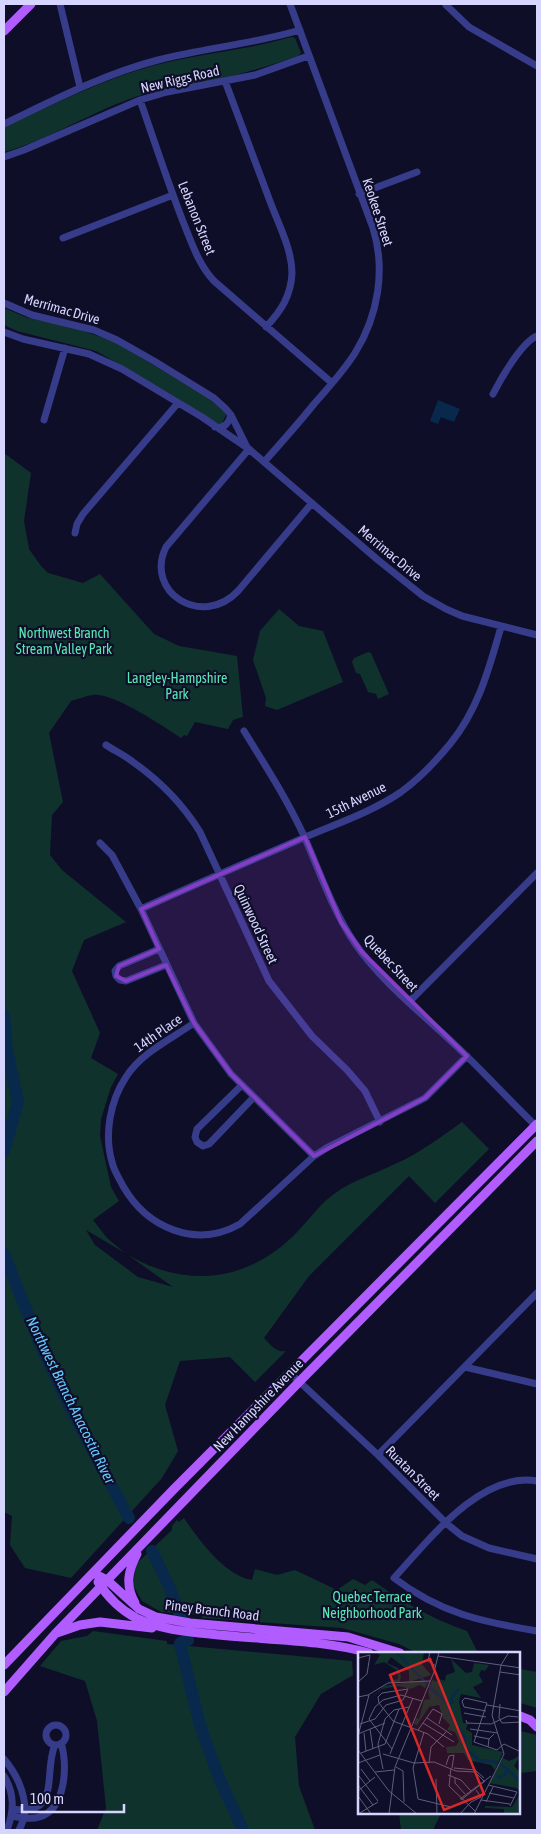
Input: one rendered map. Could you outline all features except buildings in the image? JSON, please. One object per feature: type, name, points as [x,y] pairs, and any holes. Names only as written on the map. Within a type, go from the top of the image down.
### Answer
[{"type":"main road","points":[[4,31],[31,4]]},
{"type":"main road","name":"New Hampshire Avenue","points":[[4,1665],[290,1373],[537,1126]]},
{"type":"main road","name":"New Hampshire Avenue","points":[[4,1692],[55,1634],[299,1382],[537,1141]]},
{"type":"main road","points":[[139,1548],[128,1575],[130,1593],[139,1609]]},
{"type":"main road","name":"Piney Branch Road","points":[[93,1573],[104,1584],[139,1609],[156,1617],[190,1623],[348,1638],[397,1652]]},
{"type":"main road","name":"Piney Branch Road","points":[[104,1584],[115,1602],[131,1615],[150,1624],[174,1630],[329,1645],[364,1652]]},
{"type":"main road","points":[[55,1634],[78,1626],[100,1622],[174,1630]]},
{"type":"main road","points":[[521,1716],[534,1718],[537,1727]]},
{"type":"street","points":[[60,4],[80,87]]},
{"type":"street","name":"Keokee Street","points":[[264,462],[350,361],[361,343],[374,308],[380,265],[377,243],[290,4]]},
{"type":"street","points":[[446,6],[469,26],[537,66]]},
{"type":"street","name":"New Riggs Road","points":[[4,124],[80,87],[157,60],[258,42],[300,30]]},
{"type":"street","name":"New Riggs Road","points":[[4,157],[140,100],[167,92],[255,75],[308,56]]},
{"type":"street","points":[[225,81],[283,237],[291,264],[291,285],[285,303],[266,327]]},
{"type":"street","name":"Lebanon Street","points":[[140,100],[173,195],[193,246],[205,270],[266,327],[332,383]]},
{"type":"street","points":[[4,161],[24,150]]},
{"type":"street","points":[[359,194],[417,172]]},
{"type":"street","points":[[63,238],[173,195]]},
{"type":"street","name":"Merrimac Drive","points":[[4,303],[32,314],[94,330],[117,340],[214,398],[232,415],[248,449]]},
{"type":"street","name":"Merrimac Drive","points":[[4,332],[23,339],[89,354],[112,364],[215,426],[248,449],[409,586],[424,596],[462,616],[537,635]]},
{"type":"street","points":[[493,394],[512,360],[537,336]]},
{"type":"street","points":[[44,420],[65,348]]},
{"type":"street","points":[[75,532],[83,514],[178,403]]},
{"type":"street","points":[[215,426],[224,426],[229,423],[232,415]]},
{"type":"street","points":[[248,449],[163,553],[161,569],[166,585],[175,596],[188,604],[202,608],[222,603],[232,596],[312,503]]},
{"type":"street","name":"15th Avenue","points":[[141,909],[305,837],[344,822],[400,792],[437,758],[459,731],[478,698],[501,627]]},
{"type":"street","name":"Quebec Street","points":[[244,731],[283,794],[305,837],[319,876],[342,922],[372,965],[537,1126]]},
{"type":"street","name":"Quinwood Street","points":[[106,745],[146,771],[182,806],[200,832],[269,981],[312,1036],[365,1091],[380,1122]]},
{"type":"street","points":[[100,843],[112,856],[141,909],[194,1023],[231,1074],[314,1156],[425,1098],[467,1056]]},
{"type":"street","points":[[409,1002],[537,873]]},
{"type":"street","points":[[158,949],[119,966],[115,970],[116,976],[120,980],[126,981],[166,965]]},
{"type":"street","name":"14th Place","points":[[194,1023],[141,1059],[125,1078],[116,1097],[110,1119],[109,1147],[116,1173],[134,1203],[147,1216],[164,1226],[185,1233],[214,1234],[229,1230],[240,1224],[314,1156]]},
{"type":"street","points":[[242,1085],[197,1129],[195,1137],[197,1142],[203,1146],[209,1144],[254,1097]]},
{"type":"street","points":[[378,1456],[537,1292]]},
{"type":"street","points":[[465,1367],[537,1384]]},
{"type":"street","name":"Ruatan Street","points":[[290,1373],[446,1523],[462,1536],[489,1548],[537,1559]]},
{"type":"street","points":[[537,1481],[509,1482],[479,1495],[446,1523],[394,1578],[408,1589],[452,1612],[487,1623],[537,1632]]},
{"type":"street","points":[[13,1813],[25,1815],[41,1817],[54,1809],[59,1799],[63,1781],[65,1754],[58,1744],[52,1751],[49,1784],[43,1802],[25,1815]]},
{"type":"street","points":[[4,1759],[21,1787],[25,1815],[19,1830]]},
{"type":"street","points":[[4,1776],[12,1798],[13,1813],[7,1830]]},
{"type":"highlighted area","points":[[305,837],[341,922],[362,952],[467,1056],[425,1098],[314,1156],[231,1074],[194,1023],[166,965],[126,981],[116,976],[119,966],[159,949],[141,909]]},
{"type":"green space","points":[[291,37],[295,38],[301,53],[298,56],[233,76],[159,90],[138,96],[104,109],[38,140],[4,152],[4,127],[100,84],[160,64]]},
{"type":"green space","points":[[4,308],[28,318],[72,327],[115,342],[212,400],[226,415],[222,423],[217,423],[96,351],[17,331],[4,325]]},
{"type":"green space","points":[[4,453],[31,473],[24,521],[29,549],[48,573],[83,583],[100,574],[154,634],[179,646],[237,656],[243,717],[233,720],[228,729],[195,722],[187,736],[184,735],[181,738],[152,719],[117,700],[95,695],[71,701],[49,733],[63,802],[52,815],[50,855],[62,870],[126,922],[84,940],[72,971],[100,1033],[91,1058],[118,1074],[111,1087],[101,1119],[100,1136],[111,1187],[119,1201],[93,1220],[107,1238],[125,1253],[86,1230],[95,1245],[138,1277],[173,1287],[128,1255],[170,1272],[191,1276],[212,1276],[232,1272],[251,1265],[271,1254],[289,1240],[322,1204],[341,1189],[413,1155],[462,1122],[489,1149],[435,1203],[409,1176],[309,1276],[264,1338],[276,1350],[286,1351],[255,1382],[230,1357],[180,1361],[165,1405],[178,1451],[162,1478],[71,1578],[25,1568],[10,1545],[12,1516],[4,1512]]},
{"type":"green space","points":[[279,609],[299,626],[323,631],[343,682],[277,710],[265,706],[266,698],[253,660],[260,631]]},
{"type":"green space","points":[[368,652],[371,653],[389,694],[378,699],[376,694],[368,692],[360,674],[356,673],[352,662],[354,658]]},
{"type":"green space","name":"Quebec Terrace Neighborhood Park","points":[[184,1518],[213,1556],[232,1572],[242,1577],[252,1580],[255,1569],[277,1575],[295,1570],[337,1590],[353,1579],[365,1585],[372,1580],[418,1609],[467,1631],[478,1652],[415,1652],[399,1644],[342,1628],[202,1618],[202,1615],[161,1612],[142,1601],[133,1585],[136,1564],[172,1530],[172,1526],[177,1520],[179,1522]]},
{"type":"green space","points":[[93,1631],[167,1641],[167,1644],[352,1661],[353,1675],[321,1694],[295,1737],[299,1786],[315,1830],[97,1830],[106,1808],[97,1721],[85,1681],[40,1666],[61,1641],[87,1636]]},
{"type":"green space","points":[[521,1669],[537,1672],[537,1708],[521,1703]]},
{"type":"green space","points":[[521,1731],[537,1735],[537,1771],[521,1773]]},
{"type":"green space","points":[[399,1814],[441,1814],[433,1830],[401,1830]]},
{"type":"water","points":[[438,400],[460,409],[454,422],[441,417],[438,424],[430,421]]},
{"type":"waterway","name":"Northwest Branch Anacostia River","points":[[4,1015],[7,1050],[18,1102],[4,1151]]},
{"type":"waterway","name":"Northwest Branch Anacostia River","points":[[4,1254],[41,1347],[73,1414],[129,1518]]},
{"type":"waterway","name":"Northwest Branch Anacostia River","points":[[152,1551],[180,1615],[184,1617],[188,1640],[180,1644],[200,1725],[219,1778],[243,1830]]},
{"type":"park label","name":"Northwest Branch Stream Valley Park","points":[[64,642]]},
{"type":"park label","name":"Langley-Hampshire Park","points":[[177,686]]}]
